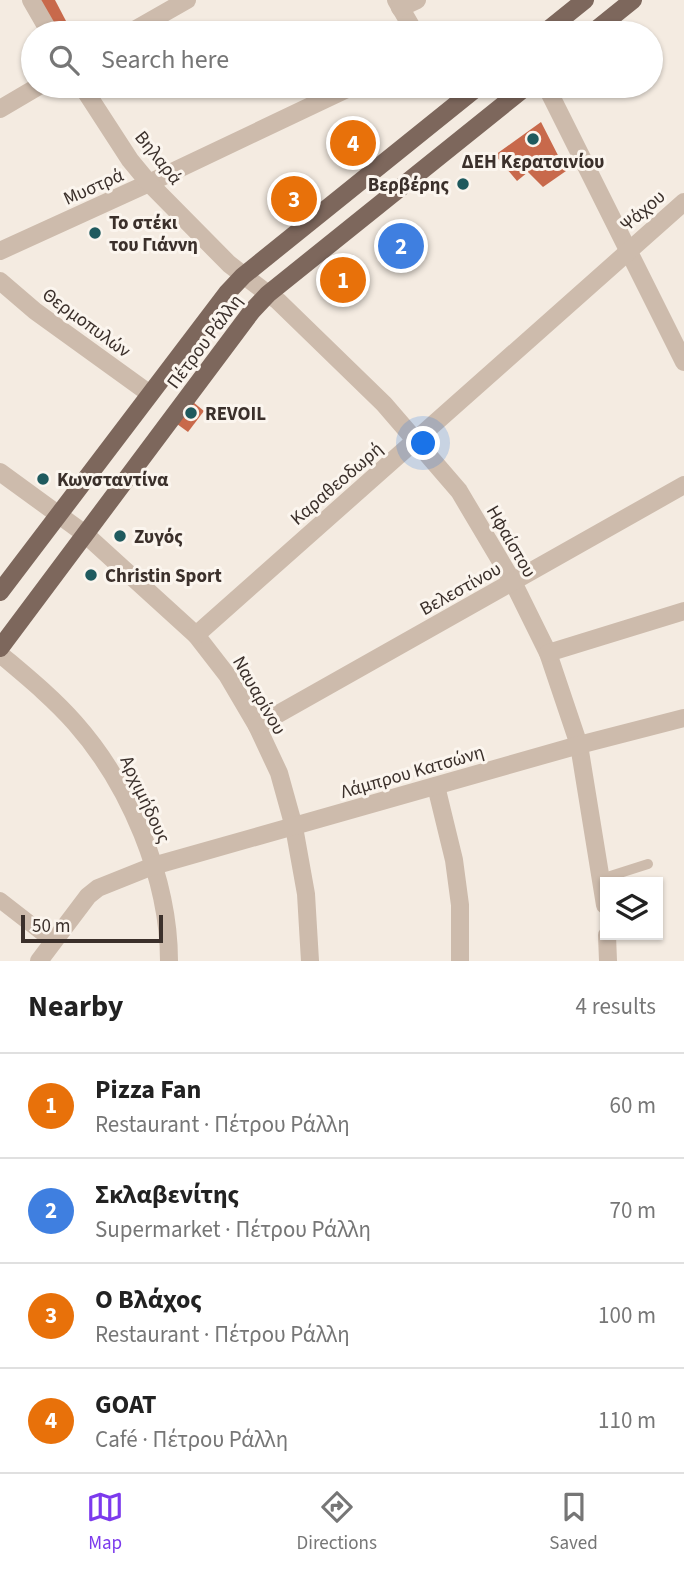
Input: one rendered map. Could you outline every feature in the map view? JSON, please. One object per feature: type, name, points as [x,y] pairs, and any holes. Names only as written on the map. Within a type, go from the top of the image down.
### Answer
[{"type":"main road","points":[[559,21],[585,0]]},
{"type":"main road","points":[[607,21],[633,0]]},
{"type":"main road","name":"Πέτρου Ράλλη","points":[[0,592],[227,293],[243,276],[464,98]]},
{"type":"main road","name":"Πέτρου Ράλλη","points":[[0,648],[252,311],[268,294],[512,98]]},
{"type":"street","points":[[31,0],[43,21]]},
{"type":"street","points":[[150,21],[187,0]]},
{"type":"street","points":[[408,21],[398,4],[417,0]]},
{"type":"street","points":[[0,109],[21,97]]},
{"type":"street","name":"Βηλαρά","points":[[90,98],[130,160],[149,183],[243,276]]},
{"type":"street","name":"Μυστρά","points":[[0,251],[329,98]]},
{"type":"street","points":[[552,98],[684,360]]},
{"type":"street","name":"Ψάχου","points":[[628,250],[684,202]]},
{"type":"street","name":"Καραθεοδωρή","points":[[196,635],[417,441],[628,250]]},
{"type":"street","name":"Ηφαίστου","points":[[243,276],[278,300],[384,404],[459,491],[513,582],[548,653],[579,745],[601,877]]},
{"type":"street","name":"Θερμοπυλών","points":[[0,281],[35,311],[150,394]]},
{"type":"street","name":"Ναυαρίνου","points":[[0,472],[85,534],[196,635],[227,675],[257,726],[279,773],[294,827],[306,894],[310,961]]},
{"type":"street","name":"Βελεστίνου","points":[[257,726],[684,485]]},
{"type":"street","points":[[548,653],[684,611]]},
{"type":"street","name":"Αρχιμήδους","points":[[0,654],[46,693],[74,722],[101,754],[122,789],[153,866],[162,902],[169,961]]},
{"type":"street","name":"Λάμπρου Κατσώνη","points":[[39,961],[88,896],[98,888],[153,866],[579,745],[684,718]]},
{"type":"street","points":[[436,786],[454,860],[460,905],[460,961]]},
{"type":"street","points":[[0,900],[54,942]]},
{"type":"street","points":[[607,940],[608,961]]},
{"type":"lane","points":[[607,877],[648,864]]},
{"type":"building","points":[[35,0],[55,0],[66,21],[47,21]]},
{"type":"building","name":"ΔΕΗ Κερατσινίου","points":[[541,122],[566,171],[543,187],[528,172],[517,181],[495,155]]},
{"type":"building","points":[[193,402],[204,411],[188,432],[177,424]]},
{"type":"place","name":"ΔΕΗ Κερατσινίου","points":[[533,139]]},
{"type":"place","name":"GOAT","points":[[353,143]]},
{"type":"place","name":"Βερβέρης","points":[[463,184]]},
{"type":"place","name":"Ο Βλάχος","points":[[294,199]]},
{"type":"place","name":"Το στέκι του Γιάννη","points":[[95,233]]},
{"type":"place","name":"Σκλαβενίτης","points":[[401,246]]},
{"type":"place","name":"Pizza Fan","points":[[343,280]]},
{"type":"place","name":"REVOIL","points":[[191,413]]},
{"type":"place","name":"Κωνσταντίνα","points":[[43,479]]},
{"type":"place","name":"Ζυγός","points":[[120,536]]},
{"type":"place","name":"Christin Sport","points":[[91,575]]}]
